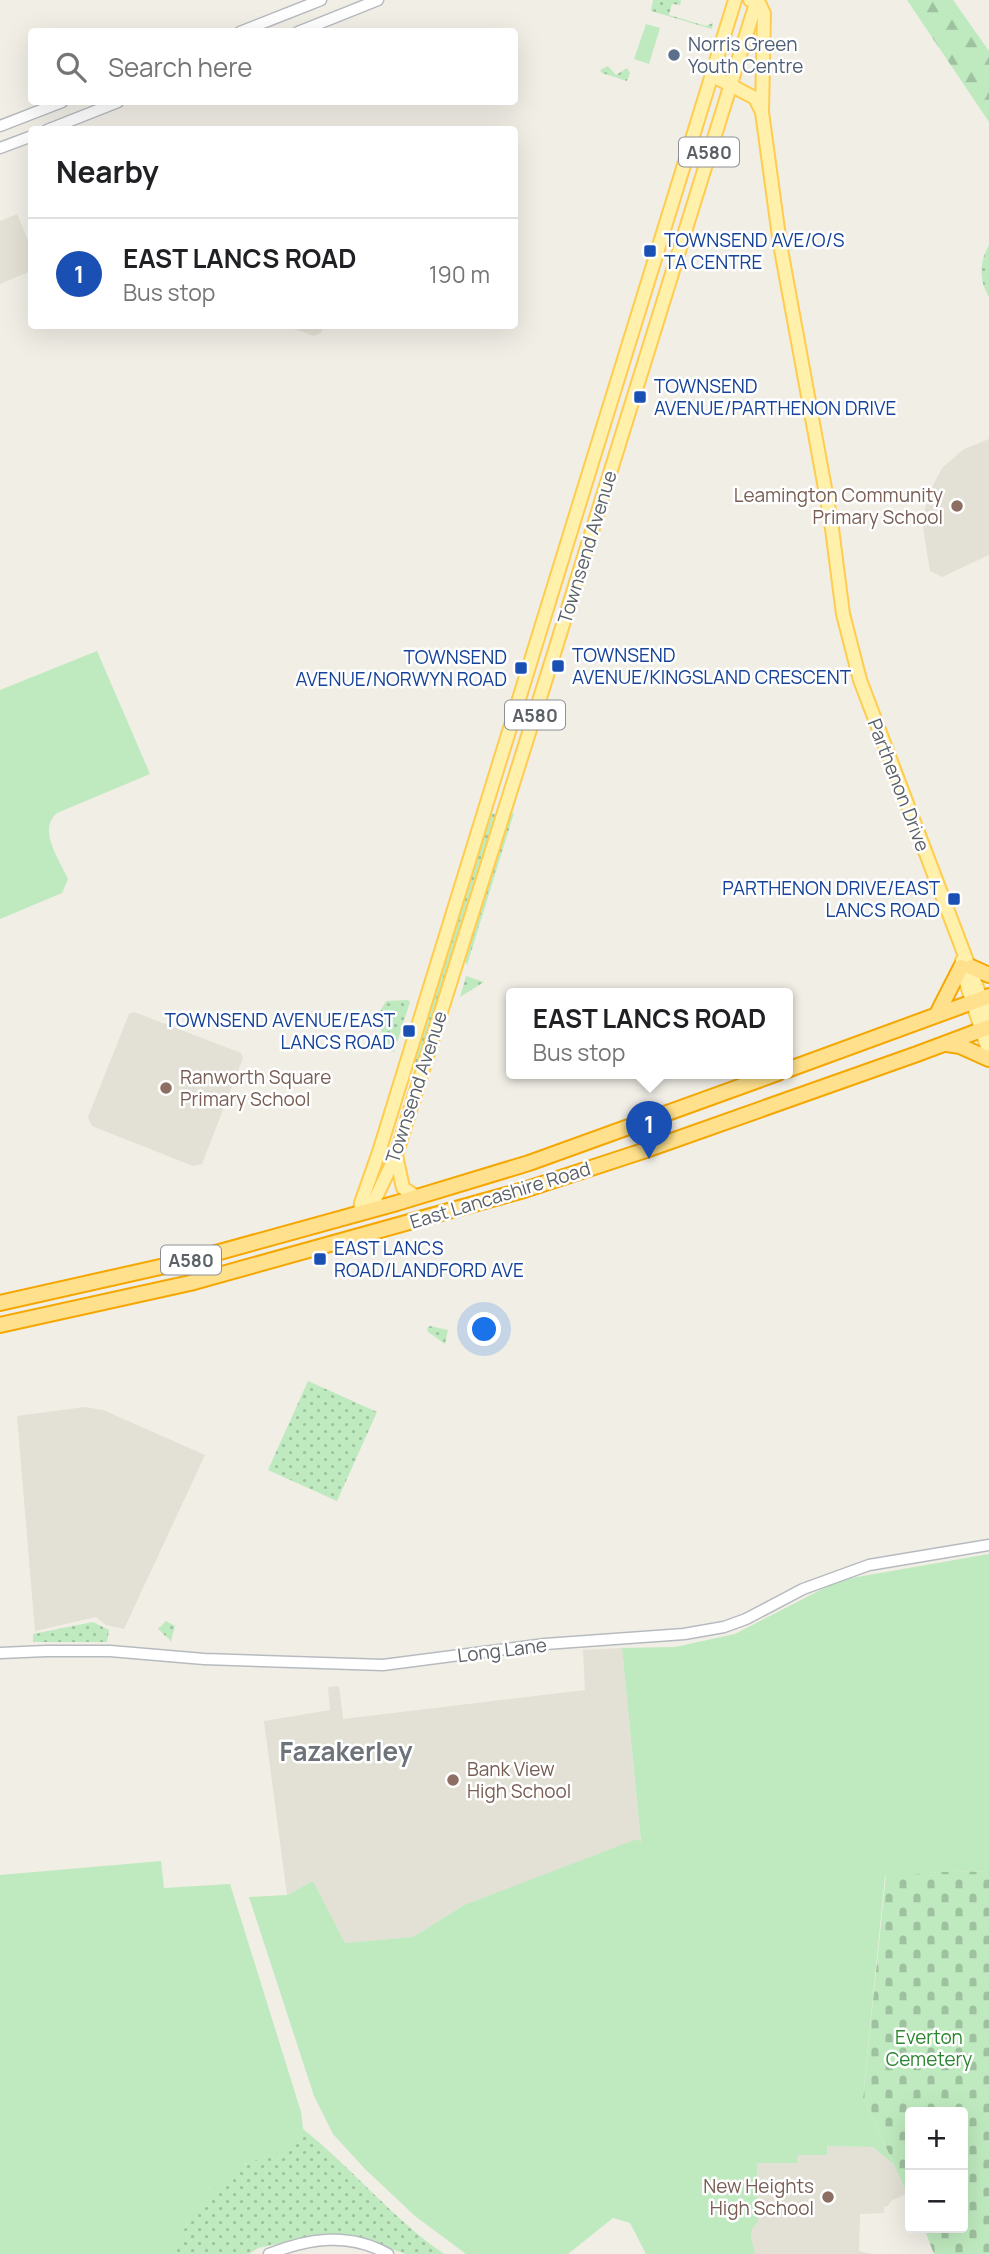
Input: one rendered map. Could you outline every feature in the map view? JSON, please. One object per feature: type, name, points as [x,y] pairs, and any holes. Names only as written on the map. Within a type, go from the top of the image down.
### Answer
[{"type":"highway","points":[[937,1014],[965,963],[989,975]]},
{"type":"highway","points":[[793,1068],[981,999]]},
{"type":"highway","name":"East Lancashire Road","points":[[0,1325],[190,1283],[524,1189],[646,1150],[946,1044],[986,1025]]},
{"type":"highway","points":[[946,1044],[960,1046],[989,1059]]},
{"type":"highway","name":"East Lancashire Road","points":[[0,1303],[187,1261],[365,1214],[541,1159],[761,1079]]},
{"type":"highway","points":[[365,1214],[387,1228]]},
{"type":"highway","name":"A580","points":[[354,1237],[365,1214]]},
{"type":"main road","name":"Townsend Avenue","points":[[365,1214],[360,1203],[379,1152],[735,0]]},
{"type":"main road","name":"Townsend Avenue","points":[[365,1214],[396,1155],[548,674],[754,1]]},
{"type":"main road","name":"Parthenon Drive","points":[[754,1],[763,9],[764,15],[762,112],[780,244],[831,521],[843,614],[860,680],[965,963],[981,999],[989,1053]]},
{"type":"main road","points":[[711,75],[754,98],[762,112]]},
{"type":"main road","points":[[396,1155],[400,1182],[410,1194],[417,1197]]},
{"type":"street","points":[[250,28],[321,0]]},
{"type":"street","points":[[308,28],[378,0]]},
{"type":"street","points":[[0,126],[54,105]]},
{"type":"street","points":[[57,126],[110,105]]},
{"type":"street","points":[[0,148],[28,138]]},
{"type":"street","name":"Long Lane","points":[[0,1653],[110,1651],[204,1659],[383,1665],[545,1644],[684,1634],[724,1627],[746,1619],[803,1589],[869,1565],[989,1545]]},
{"type":"street","points":[[269,2254],[298,2242],[336,2239],[377,2248],[388,2254]]},
{"type":"shaded area","points":[[17,214],[28,240],[28,272],[0,284],[0,221]]},
{"type":"shaded area","points":[[295,329],[323,329],[314,336]]},
{"type":"shaded area","name":"Leamington Community Primary School","points":[[989,439],[989,555],[942,577],[930,571],[922,521],[930,491],[942,468],[964,449]]},
{"type":"shaded area","name":"Ranworth Square Primary School","points":[[134,1012],[241,1053],[243,1058],[202,1164],[193,1166],[92,1126],[88,1117],[129,1014]]},
{"type":"shaded area","points":[[85,1407],[103,1410],[205,1455],[124,1629],[106,1625],[96,1617],[35,1631],[17,1416]]},
{"type":"shaded area","name":"Bank View High School","points":[[622,1648],[641,1843],[637,1840],[464,1905],[413,1937],[345,1943],[313,1881],[287,1895],[264,1721],[330,1710],[328,1687],[339,1686],[343,1719],[585,1690],[583,1650]]},
{"type":"shaded area","name":"New Heights High School","points":[[827,2146],[873,2147],[894,2165],[905,2187],[905,2194],[884,2207],[884,2213],[860,2214],[859,2251],[872,2254],[755,2254],[749,2236],[758,2221],[757,2163],[797,2163],[798,2155]]},
{"type":"green space","points":[[653,0],[681,0],[680,5],[672,4],[669,15],[706,26],[713,23],[712,29],[651,11]]},
{"type":"green space","points":[[907,0],[953,0],[989,51],[989,122]]},
{"type":"green space","points":[[646,24],[660,28],[649,64],[634,59]]},
{"type":"green space","points":[[608,66],[616,75],[627,68],[630,73],[627,81],[602,73],[600,70]]},
{"type":"green space","points":[[989,245],[989,297],[983,285],[982,271],[983,258]]},
{"type":"green space","points":[[97,651],[150,774],[57,813],[49,828],[52,845],[68,879],[62,893],[0,919],[0,690]]},
{"type":"green space","points":[[488,812],[497,815],[419,1067],[410,1064]]},
{"type":"green space","points":[[514,813],[467,965],[464,959],[509,814]]},
{"type":"green space","points":[[466,976],[484,982],[460,997]]},
{"type":"green space","points":[[386,1001],[410,1002],[394,1052],[390,1051],[376,1018]]},
{"type":"green space","points":[[430,1326],[448,1330],[445,1344],[428,1332],[427,1328]]},
{"type":"green space","points":[[308,1381],[377,1412],[337,1501],[268,1470]]},
{"type":"green space","points":[[989,1554],[989,1872],[958,1871],[885,1876],[863,2098],[894,2165],[873,2147],[827,2146],[827,2155],[798,2155],[797,2163],[757,2163],[758,2222],[751,2233],[755,2254],[646,2254],[630,2223],[613,2218],[568,2254],[466,2254],[415,2216],[365,2169],[333,2134],[314,2096],[249,1897],[287,1895],[313,1881],[345,1943],[413,1937],[464,1905],[637,1839],[641,1842],[622,1648],[675,1647],[735,1634],[840,1580]]},
{"type":"green space","points":[[166,1621],[175,1626],[171,1641],[158,1629]]},
{"type":"green space","points":[[93,1622],[109,1630],[107,1642],[33,1642],[33,1634]]},
{"type":"green space","points":[[161,1861],[164,1888],[230,1884],[301,2112],[303,2129],[298,2140],[285,2151],[245,2164],[218,2184],[186,2226],[170,2254],[0,2254],[0,1875]]},
{"type":"green space","name":"Everton Cemetery","points":[[989,1872],[989,2254],[934,2254],[926,2233],[968,2233],[968,2107],[905,2107],[905,2188],[863,2098],[886,1875]]},
{"type":"green space","points":[[303,2129],[407,2225],[444,2254],[406,2254],[361,2239],[316,2236],[258,2248],[249,2254],[170,2254],[199,2207],[219,2183],[254,2160],[292,2144]]},
{"type":"place","name":"Norris Green Youth Centre","points":[[674,55]]},
{"type":"place","name":"TOWNSEND AVE/O/S TA CENTRE","points":[[650,251]]},
{"type":"place","name":"TOWNSEND AVENUE/PARTHENON DRIVE","points":[[640,397]]},
{"type":"place","name":"Leamington Community Primary School","points":[[957,506]]},
{"type":"place","name":"TOWNSEND AVENUE/KINGSLAND CRESCENT","points":[[558,666]]},
{"type":"place","name":"TOWNSEND AVENUE/NORWYN ROAD","points":[[521,668]]},
{"type":"place","name":"PARTHENON DRIVE/EAST LANCS ROAD","points":[[954,899]]},
{"type":"place","name":"TOWNSEND AVENUE/EAST LANCS ROAD","points":[[409,1031]]},
{"type":"place","name":"Ranworth Square Primary School","points":[[166,1088]]},
{"type":"place","name":"EAST LANCS ROAD","points":[[649,1159]]},
{"type":"place","name":"EAST LANCS ROAD/LANDFORD AVE","points":[[320,1259]]},
{"type":"place","name":"Bank View High School","points":[[453,1780]]},
{"type":"place","name":"New Heights High School","points":[[828,2197]]},
{"type":"district","name":"Fazakerley","points":[[346,1751]]}]
